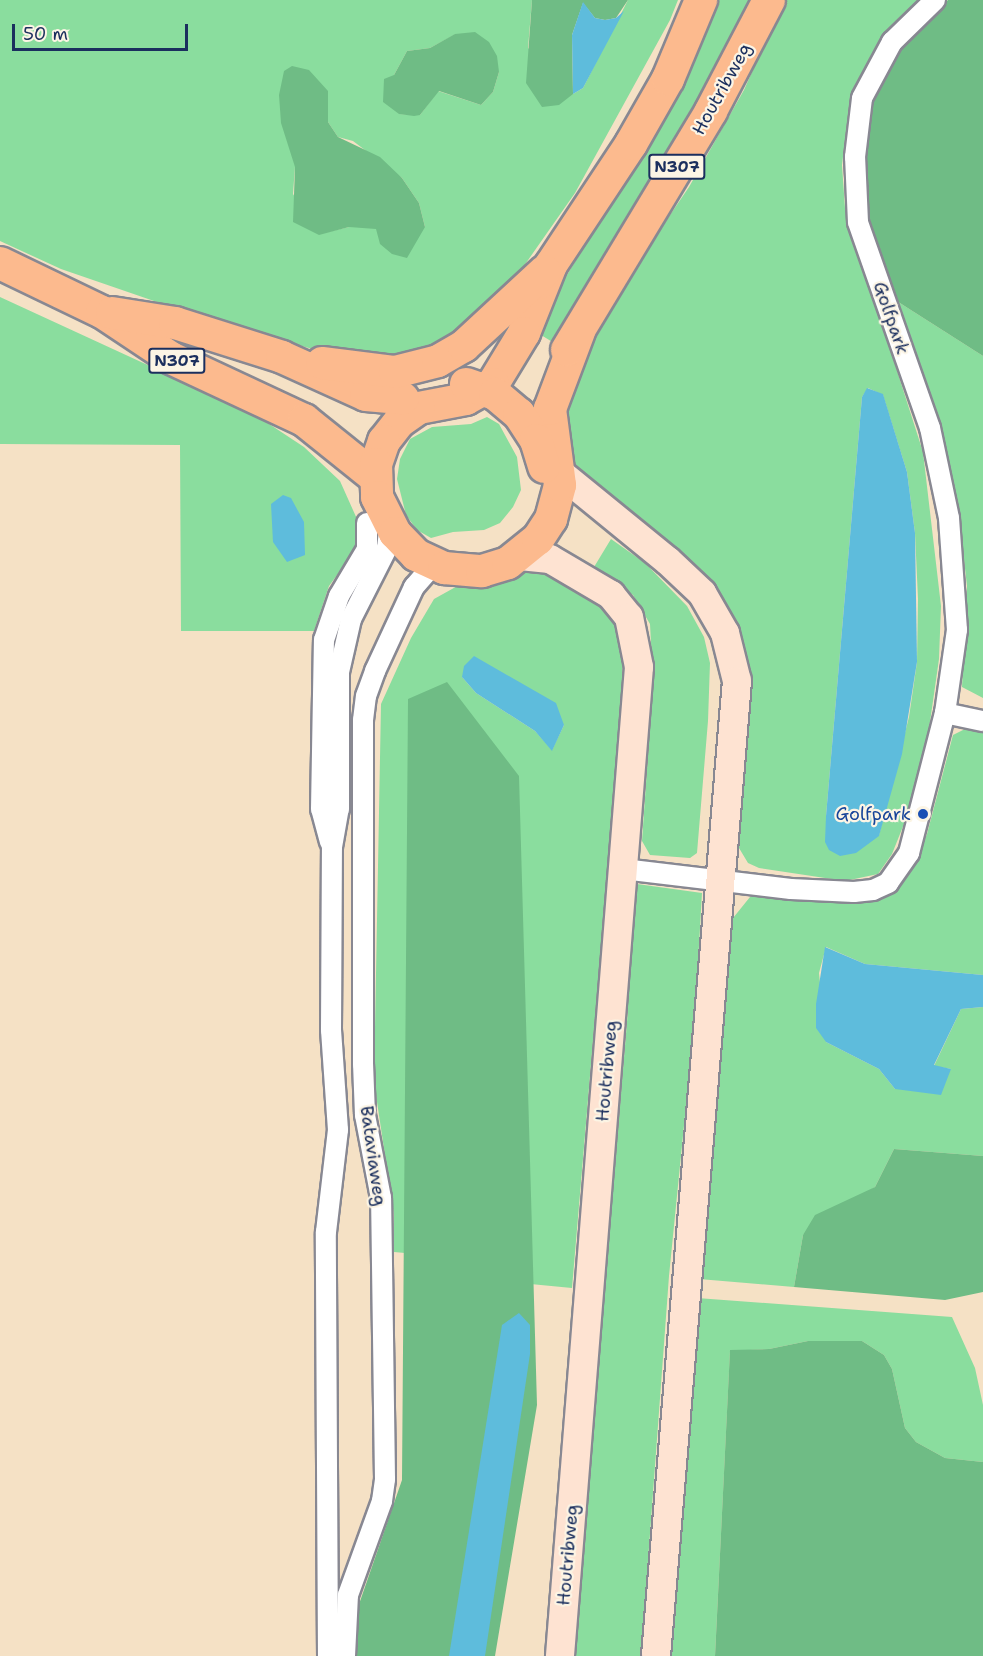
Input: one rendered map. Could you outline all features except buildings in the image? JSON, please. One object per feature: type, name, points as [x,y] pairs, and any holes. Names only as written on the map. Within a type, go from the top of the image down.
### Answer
[{"type":"main road","name":"N307","points":[[364,474],[384,441],[408,414],[430,403],[466,399],[663,89],[701,0]]},
{"type":"main road","name":"Houtribweg","points":[[541,433],[541,388],[579,332],[711,111],[769,0]]},
{"type":"main road","name":"N307","points":[[0,263],[102,312],[171,358],[257,401],[364,474]]},
{"type":"main road","name":"N307","points":[[282,357],[381,372],[425,367],[464,346],[551,266]]},
{"type":"main road","name":"N307","points":[[102,312],[175,323],[282,357],[366,395],[403,398]]},
{"type":"main road","name":"N307","points":[[444,567],[408,548],[379,524],[364,474],[371,430],[403,398],[437,383],[474,386]]},
{"type":"main road","points":[[444,567],[482,571],[519,556],[545,530],[554,484],[540,450],[541,433],[511,406],[474,386]]},
{"type":"main road","points":[[554,484],[668,561],[702,593],[725,633],[737,681],[723,880],[694,1171],[656,1656]]},
{"type":"main road","points":[[444,567],[460,552],[495,547],[516,535],[554,484]]},
{"type":"main road","name":"Houtribweg","points":[[519,556],[550,559],[611,595],[629,617],[639,668],[560,1656]]},
{"type":"street","name":"Golfpark","points":[[623,869],[829,892],[873,890],[888,883],[909,853],[945,713],[957,630],[950,518],[930,428],[858,222],[855,157],[862,98],[892,42],[935,0]]},
{"type":"street","name":"Bataviaweg","points":[[328,1656],[326,1232],[338,1107],[332,1030],[332,847],[339,809],[342,652],[351,618],[387,548],[379,524]]},
{"type":"street","name":"Bataviaweg","points":[[345,1656],[348,1595],[382,1501],[385,1479],[381,1210],[365,1115],[363,720],[366,696],[384,653],[424,594],[440,576],[444,567]]},
{"type":"street","points":[[945,713],[983,721]]},
{"type":"green space","points":[[0,0],[532,0],[528,48],[573,94],[583,88],[628,0],[678,0],[670,20],[575,193],[512,283],[476,325],[427,356],[343,358],[186,312],[61,269],[0,241]],"holes":[[[456,34],[499,72],[493,92],[481,105],[438,91],[420,115],[399,114],[394,75],[407,51],[430,48]],[[328,91],[328,122],[338,137],[353,141],[402,178],[419,203],[425,227],[349,227],[319,234],[293,194],[295,167]]]},
{"type":"green space","points":[[532,0],[628,0],[616,18],[605,20],[595,18],[583,3],[572,35],[573,94],[559,105],[542,107],[526,83]]},
{"type":"green space","points":[[719,0],[755,0],[717,77],[554,343],[533,330],[668,111]]},
{"type":"green space","points":[[784,0],[919,0],[873,54],[856,90],[849,108],[842,165],[845,208],[923,452],[941,606],[939,659],[929,729],[906,819],[892,854],[878,874],[845,881],[759,868],[748,863],[736,843],[721,600],[691,563],[568,461],[563,408],[597,334],[649,246],[689,187],[744,90]],"holes":[[[868,388],[883,395],[907,472],[915,533],[918,599],[917,662],[909,717],[879,835],[826,816],[862,397]]]},
{"type":"green space","points":[[948,0],[983,0],[983,356],[892,298],[863,204],[860,165],[867,115],[874,98],[890,64],[909,37]]},
{"type":"green space","points":[[475,32],[489,42],[497,56],[499,72],[493,92],[481,105],[439,91],[420,115],[414,116],[399,114],[383,102],[384,79],[394,75],[407,51],[430,48],[455,34]]},
{"type":"green space","points":[[292,66],[309,70],[328,91],[328,122],[338,137],[380,157],[402,178],[419,203],[425,227],[407,258],[392,254],[380,244],[376,229],[349,227],[319,235],[293,222],[295,167],[281,123],[279,95],[284,71]]},
{"type":"green space","points":[[0,297],[254,414],[304,447],[340,481],[357,519],[359,545],[329,586],[314,631],[181,631],[180,445],[0,444]]},
{"type":"green space","points":[[892,298],[983,356],[983,698],[962,687],[967,586],[960,525]]},
{"type":"green space","points":[[487,417],[499,424],[517,457],[521,490],[513,507],[500,523],[484,530],[453,532],[431,538],[417,530],[406,515],[397,479],[400,459],[410,439],[432,427],[471,424]]},
{"type":"green space","points":[[611,539],[645,563],[687,606],[704,637],[710,663],[708,721],[697,853],[690,858],[650,855],[642,841],[653,682],[650,624],[633,595],[591,572]]},
{"type":"green space","points":[[512,570],[542,571],[579,586],[602,602],[617,622],[623,642],[622,699],[572,1288],[520,1283],[460,1258],[394,1252],[394,1215],[374,1082],[381,704],[411,638],[434,599],[461,584]],"holes":[[[462,677],[564,725],[552,750],[535,731],[476,693]]]},
{"type":"green space","points":[[447,682],[519,776],[537,1405],[495,1656],[356,1656],[357,1610],[402,1480],[408,699]]},
{"type":"green space","points":[[969,727],[983,728],[983,975],[865,964],[826,947],[819,973],[826,1042],[879,1069],[895,1089],[951,1069],[934,1066],[961,1009],[983,1007],[983,1156],[894,1149],[875,1187],[803,1235],[794,1287],[699,1279],[729,923],[750,897],[773,894],[844,902],[873,899],[897,889],[910,873],[927,834],[953,735]]},
{"type":"green space","points":[[637,884],[702,893],[695,1015],[669,1276],[641,1656],[574,1656],[628,1010],[624,911],[627,886]]},
{"type":"green space","points":[[894,1149],[983,1156],[983,1292],[945,1300],[794,1287],[803,1235],[815,1215],[875,1187]]},
{"type":"green space","points":[[697,1298],[952,1317],[975,1368],[983,1405],[983,1462],[945,1458],[916,1442],[905,1428],[892,1369],[884,1355],[862,1341],[808,1341],[769,1349],[730,1351],[715,1656],[669,1656]]},
{"type":"green space","points":[[808,1341],[862,1341],[884,1355],[892,1369],[905,1428],[916,1442],[945,1458],[983,1462],[983,1656],[715,1656],[730,1350],[769,1349]]},
{"type":"water","points":[[583,2],[595,18],[605,20],[616,18],[624,11],[583,88],[573,94],[572,35]]},
{"type":"water","points":[[867,388],[883,394],[907,472],[915,533],[917,662],[902,754],[879,836],[856,853],[840,856],[829,850],[825,842],[826,816],[862,397]]},
{"type":"water","points":[[283,495],[291,498],[304,522],[305,555],[287,562],[273,542],[271,504]]},
{"type":"water","points":[[474,656],[556,703],[564,725],[552,751],[535,731],[476,693],[462,677],[464,666]]},
{"type":"water","points":[[825,947],[865,964],[983,975],[983,1007],[961,1009],[934,1065],[951,1069],[941,1095],[895,1089],[879,1069],[826,1042],[816,1028],[816,1004]]},
{"type":"water","points":[[519,1313],[530,1325],[530,1354],[485,1656],[449,1656],[502,1325]]},
{"type":"place","name":"Golfpark","points":[[923,814]]}]
